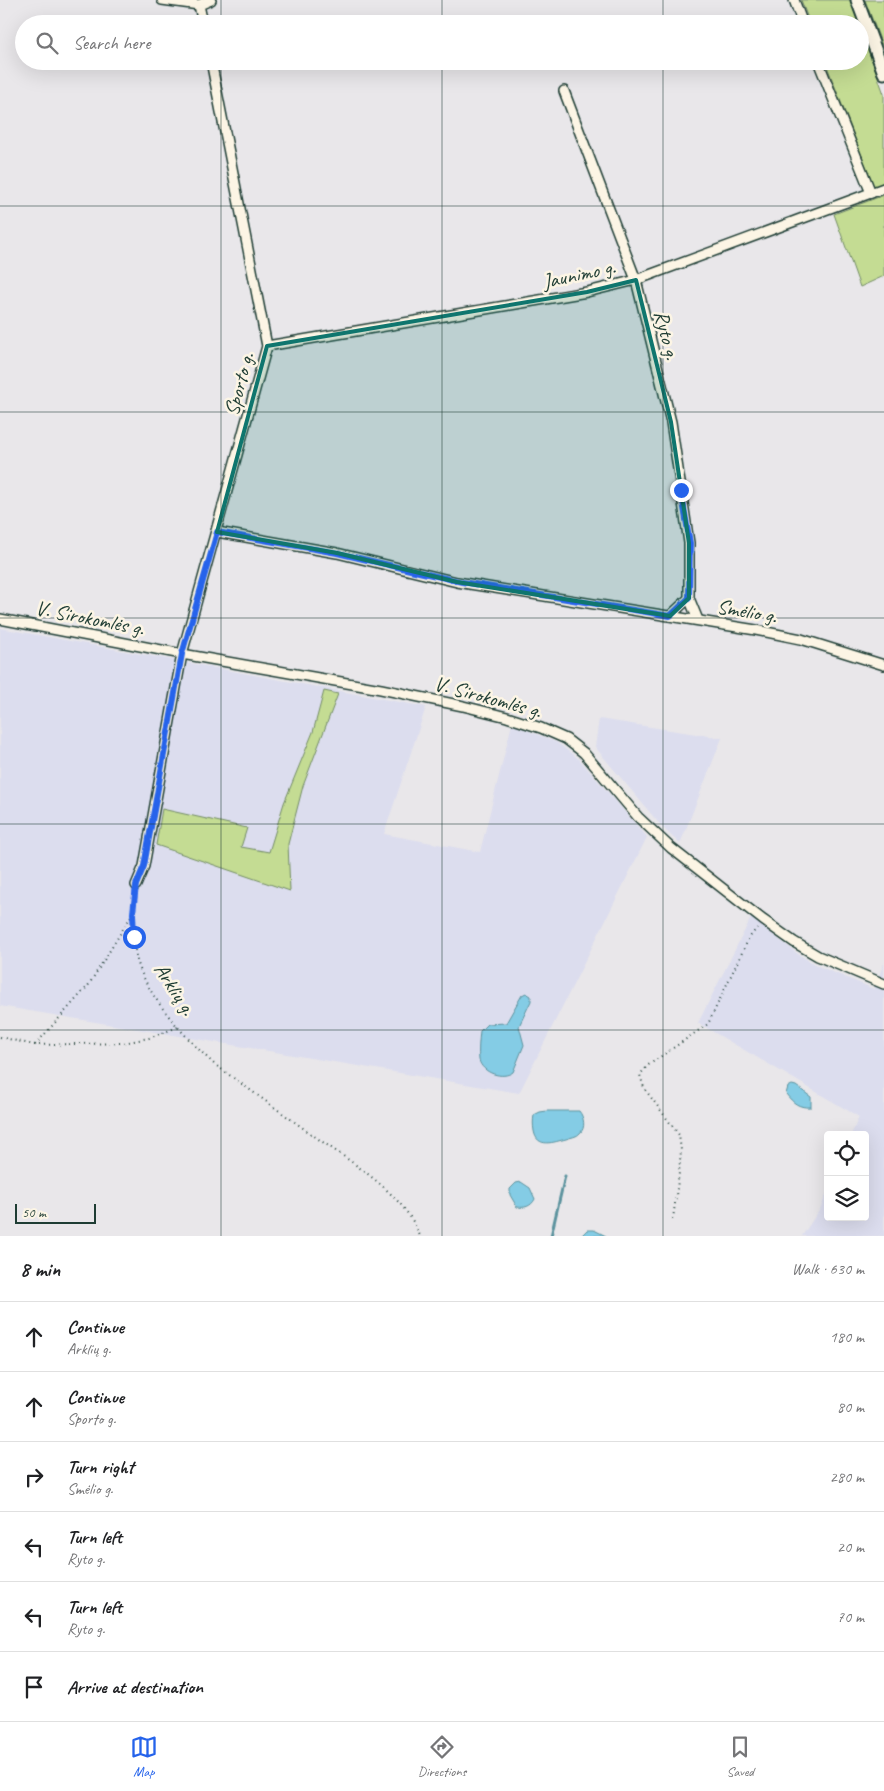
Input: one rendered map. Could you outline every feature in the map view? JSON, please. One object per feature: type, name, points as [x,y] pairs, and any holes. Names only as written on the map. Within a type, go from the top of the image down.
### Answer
[{"type":"main road","points":[[857,0],[864,15]]},
{"type":"main road","points":[[869,26],[881,52],[884,73]]},
{"type":"street","points":[[162,0],[200,5],[211,0]]},
{"type":"street","points":[[794,0],[800,15]]},
{"type":"street","points":[[200,5],[202,15]]},
{"type":"street","name":"Sporto g.","points":[[182,654],[267,346],[212,70]]},
{"type":"street","points":[[822,70],[871,193]]},
{"type":"street","name":"Ryto g.","points":[[564,91],[636,280],[671,422],[690,543],[689,598],[698,620]]},
{"type":"street","name":"Jaunimo g.","points":[[267,346],[588,292],[636,280],[884,188]]},
{"type":"street","name":"Smėlio g.","points":[[217,532],[337,553],[462,582],[698,620],[801,639],[884,665]]},
{"type":"street","points":[[670,616],[689,598]]},
{"type":"street","name":"V. Sirokomlės g.","points":[[0,619],[182,654],[381,689],[463,706],[541,728],[566,739],[584,753],[638,818],[670,848],[763,920],[818,956],[884,984]]},
{"type":"street","points":[[136,885],[144,866],[182,654]]},
{"type":"path","name":"Arklių g.","points":[[136,885],[133,913],[137,959],[144,981],[178,1026],[214,1064],[362,1171],[391,1195],[407,1210],[420,1236]]},
{"type":"path","points":[[34,1045],[88,986],[133,913]]},
{"type":"path","points":[[673,1219],[681,1150],[679,1135],[644,1088],[640,1076],[647,1066],[708,1024],[749,938],[763,920]]},
{"type":"path","points":[[0,1037],[34,1045],[123,1043],[149,1038],[178,1026]]},
{"type":"highlighted area","points":[[636,280],[671,422],[689,543],[689,598],[670,616],[457,582],[337,553],[217,532],[267,346],[587,292]]},
{"type":"shaded area","points":[[0,628],[426,707],[384,834],[480,852],[512,724],[556,742],[579,759],[647,837],[519,1093],[0,1006]]},
{"type":"shaded area","points":[[599,719],[722,738],[680,844],[663,828],[595,747]]},
{"type":"shaded area","points":[[751,918],[798,954],[818,966],[874,989],[884,963],[884,1236],[802,1236],[824,1200],[824,1221],[869,1221],[869,1131],[853,1131],[859,1117],[698,1023]]},
{"type":"green space","points":[[801,0],[850,0],[856,15],[807,15]]},
{"type":"green space","points":[[865,0],[884,0],[884,44],[882,45]]},
{"type":"green space","points":[[869,52],[884,94],[884,184],[874,187],[828,70],[869,70]]},
{"type":"green space","points":[[884,195],[884,276],[860,287],[834,214]]},
{"type":"green space","points":[[324,691],[338,694],[303,786],[288,844],[290,891],[156,845],[162,809],[247,828],[241,847],[269,852],[284,803],[313,732]]},
{"type":"water","points":[[526,993],[531,996],[531,1001],[519,1026],[524,1045],[513,1072],[499,1075],[488,1072],[479,1060],[480,1031],[487,1024],[506,1023],[522,995]]},
{"type":"water","points":[[792,1085],[811,1097],[811,1107],[800,1106],[786,1094],[788,1087]]},
{"type":"water","points":[[547,1111],[579,1111],[584,1122],[582,1131],[576,1136],[556,1142],[542,1142],[536,1137],[534,1131],[534,1115]]},
{"type":"water","points":[[521,1182],[530,1188],[535,1199],[527,1206],[517,1207],[510,1195],[510,1189],[516,1183]]},
{"type":"water","points":[[587,1230],[594,1230],[606,1236],[581,1236]]},
{"type":"waterway","points":[[551,1236],[565,1176]]},
{"type":"route","points":[[134,937],[133,913],[136,885],[144,866],[182,654],[217,532],[337,553],[462,582],[670,616],[689,598],[690,543],[681,490]]}]
